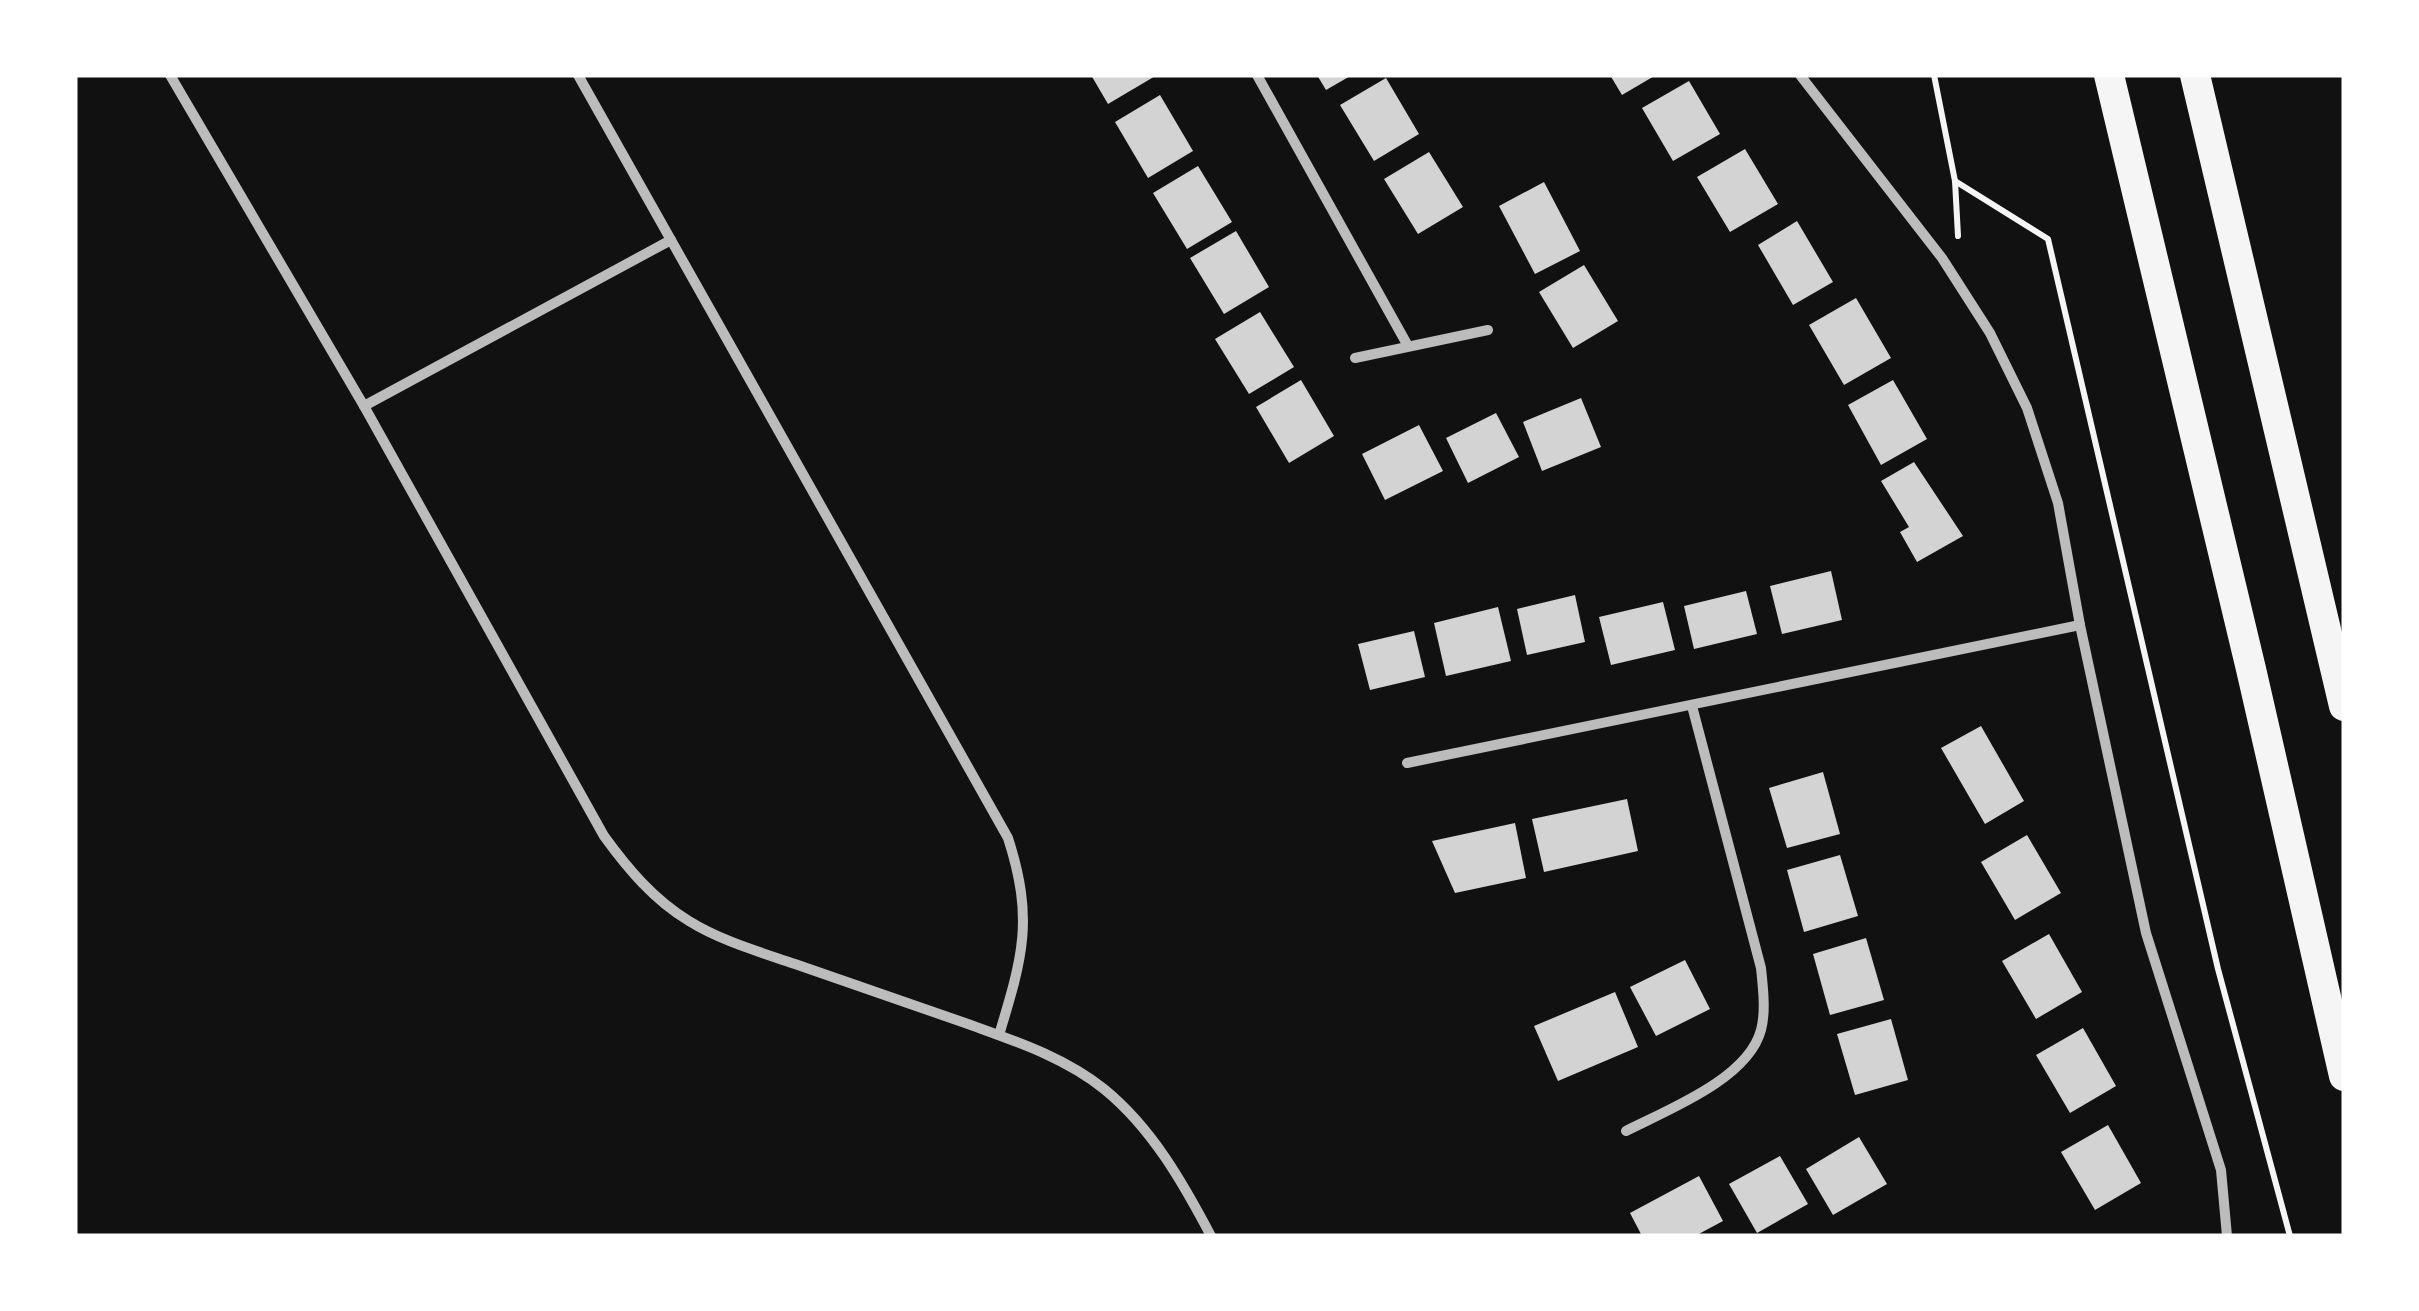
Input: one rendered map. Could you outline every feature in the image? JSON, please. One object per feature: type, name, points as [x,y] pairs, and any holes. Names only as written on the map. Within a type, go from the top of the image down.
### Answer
[{"type":"highway","points":[[2109,75],[2344,1076]]},
{"type":"highway","points":[[2194,75],[2344,706]]},
{"type":"street","points":[[170,75],[364,406],[604,836],[656,897],[690,922],[733,942],[999,1035],[1074,1068],[1106,1090],[1134,1118],[1161,1152],[1211,1236]]},
{"type":"street","points":[[578,75],[1008,838],[1022,882],[1024,926],[1018,974],[999,1035]]},
{"type":"street","points":[[1257,75],[1408,346]]},
{"type":"street","points":[[1800,75],[1942,258],[1990,333],[2026,408],[2058,503],[2146,933],[2221,1170],[2227,1236]]},
{"type":"street","points":[[364,406],[671,240]]},
{"type":"street","points":[[1354,358],[1488,330]]},
{"type":"street","points":[[1408,763],[2080,625]]},
{"type":"street","points":[[1626,1131],[1702,1092],[1728,1074],[1748,1054],[1761,1032],[1761,968],[1692,706]]},
{"type":"path","points":[[1934,75],[1960,222],[1958,236],[1942,258]]},
{"type":"path","points":[[1955,181],[2048,239],[2218,970],[2290,1236]]},
{"type":"building","points":[[1091,75],[1157,75],[1108,104]]},
{"type":"building","points":[[1317,75],[1352,75],[1326,90]]},
{"type":"building","points":[[1610,75],[1656,75],[1622,95]]},
{"type":"building","points":[[1386,78],[1419,134],[1374,161],[1340,105]]},
{"type":"building","points":[[1689,81],[1720,134],[1673,161],[1642,108]]},
{"type":"building","points":[[1160,95],[1193,151],[1148,178],[1115,122]]},
{"type":"building","points":[[1745,149],[1778,204],[1730,232],[1697,177]]},
{"type":"building","points":[[1429,152],[1463,207],[1418,234],[1384,179]]},
{"type":"building","points":[[1198,166],[1232,222],[1187,249],[1153,193]]},
{"type":"building","points":[[1544,182],[1580,251],[1535,274],[1499,206]]},
{"type":"building","points":[[1797,221],[1833,282],[1793,305],[1758,245]]},
{"type":"building","points":[[1236,231],[1269,287],[1224,314],[1190,258]]},
{"type":"building","points":[[1584,265],[1618,321],[1573,348],[1539,292]]},
{"type":"building","points":[[1856,298],[1891,358],[1844,385],[1809,325]]},
{"type":"building","points":[[1260,312],[1294,367],[1249,394],[1215,339]]},
{"type":"building","points":[[1301,380],[1334,436],[1289,463],[1256,407]]},
{"type":"building","points":[[1893,380],[1927,439],[1881,465],[1848,405]]},
{"type":"building","points":[[1581,398],[1601,447],[1542,471],[1523,422]]},
{"type":"building","points":[[1496,413],[1519,457],[1468,483],[1446,438]]},
{"type":"building","points":[[1419,425],[1443,471],[1385,500],[1362,454]]},
{"type":"building","points":[[1914,462],[1963,536],[1917,562],[1900,532],[1909,527],[1881,481]]},
{"type":"building","points":[[1831,571],[1842,620],[1782,634],[1770,586]]},
{"type":"building","points":[[1746,591],[1757,634],[1694,649],[1684,606]]},
{"type":"building","points":[[1575,595],[1585,642],[1527,655],[1517,609]]},
{"type":"building","points":[[1663,602],[1675,650],[1611,665],[1599,617]]},
{"type":"building","points":[[1498,607],[1511,661],[1446,676],[1434,623]]},
{"type":"building","points":[[1414,631],[1425,677],[1370,690],[1358,644]]},
{"type":"building","points":[[1981,726],[2024,801],[1985,824],[1941,748]]},
{"type":"building","points":[[1823,772],[1840,834],[1787,848],[1769,788]]},
{"type":"building","points":[[1627,799],[1638,851],[1544,872],[1532,819]]},
{"type":"building","points":[[1515,823],[1526,878],[1455,893],[1432,841]]},
{"type":"building","points":[[2027,835],[2061,893],[2015,920],[1981,862]]},
{"type":"building","points":[[1840,855],[1858,916],[1804,932],[1787,870]]},
{"type":"building","points":[[2049,934],[2082,992],[2036,1019],[2002,961]]},
{"type":"building","points":[[1866,938],[1884,1000],[1830,1015],[1813,954]]},
{"type":"building","points":[[1685,960],[1710,1009],[1656,1036],[1630,987]]},
{"type":"building","points":[[1615,992],[1638,1047],[1558,1081],[1534,1026]]},
{"type":"building","points":[[1891,1019],[1908,1080],[1855,1095],[1837,1034]]},
{"type":"building","points":[[2083,1028],[2116,1086],[2070,1113],[2036,1055]]},
{"type":"building","points":[[2108,1125],[2141,1183],[2095,1210],[2061,1152]]},
{"type":"building","points":[[1859,1137],[1887,1184],[1833,1215],[1806,1169]]},
{"type":"building","points":[[1780,1156],[1808,1204],[1757,1233],[1729,1184]]},
{"type":"building","points":[[1699,1176],[1723,1221],[1695,1236],[1642,1236],[1630,1213]]}]
